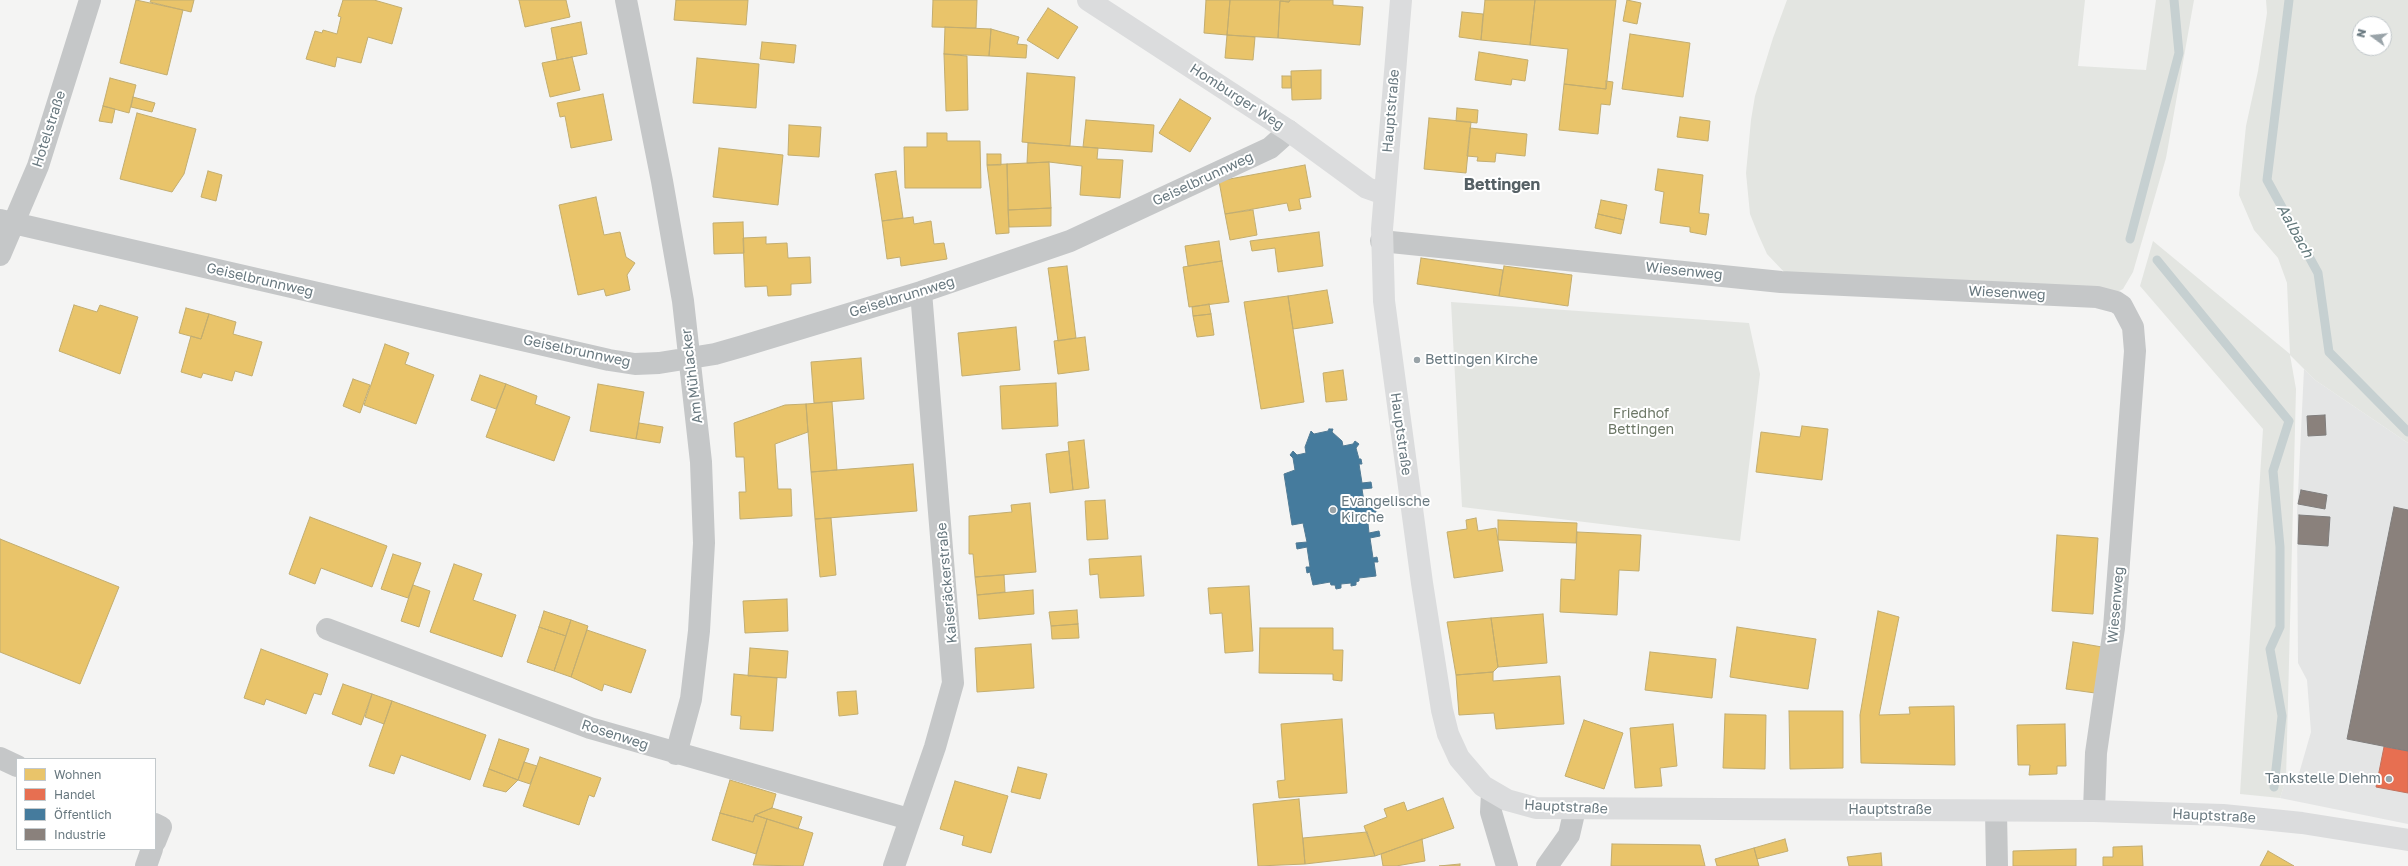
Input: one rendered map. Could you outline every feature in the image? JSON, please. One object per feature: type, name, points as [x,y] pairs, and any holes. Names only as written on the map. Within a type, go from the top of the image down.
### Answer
[{"type":"street","name":"Hotelstraße","points":[[0,255],[7,222],[38,166],[90,0]]},
{"type":"street","name":"Am Mühlacker","points":[[626,0],[662,181],[690,358],[701,462],[703,587],[696,665],[691,699],[676,754]]},
{"type":"street","name":"Homburger Weg","points":[[1088,0],[1289,131],[1366,188],[1373,192],[1384,194]]},
{"type":"street","name":"Hauptstraße","points":[[1401,0],[1381,241],[1388,337],[1442,710],[1448,734],[1459,758],[1475,778],[1492,792],[1526,806],[1575,809],[2094,811],[2253,817],[2408,840]]},
{"type":"street","name":"Geiselbrunnweg","points":[[7,222],[609,360],[635,364],[690,358],[743,346],[922,292],[1070,241],[1270,148],[1289,131]]},
{"type":"street","name":"Wiesenweg","points":[[1381,241],[1781,282],[2097,297],[2116,302],[2122,306],[2133,327],[2135,351],[2114,628],[2096,753],[2094,811]]},
{"type":"street","name":"Kaiseräckerstraße","points":[[894,866],[946,712],[954,683],[922,292]]},
{"type":"street","name":"Rosenweg","points":[[327,629],[590,728],[676,754],[909,819]]},
{"type":"street","points":[[0,758],[16,766]]},
{"type":"street","points":[[1492,792],[1491,812],[1507,866]]},
{"type":"street","points":[[1547,866],[1569,835],[1575,809]]},
{"type":"street","points":[[1996,811],[1997,866]]},
{"type":"street","points":[[156,824],[161,827],[156,840]]},
{"type":"street","points":[[146,866],[152,850]]},
{"type":"shaded area","points":[[2304,369],[2315,380],[2408,443],[2408,824],[2280,798],[2286,779],[2298,777],[2311,732],[2307,680],[2298,663],[2297,514]]},
{"type":"green space","points":[[1787,0],[2085,0],[2078,66],[2146,70],[2156,0],[2194,0],[2166,158],[2133,272],[2123,289],[2115,293],[1785,273],[1767,254],[1750,214],[1746,173],[1755,96],[1773,38]]},
{"type":"green space","points":[[2266,0],[2408,0],[2408,443],[2315,380],[2290,355],[2296,389],[2286,779],[2280,798],[2240,794],[2263,429],[2140,286],[2153,241],[2290,354],[2287,283],[2278,258],[2254,230],[2239,195],[2246,126],[2258,71],[2267,13]]},
{"type":"green space","name":"Friedhof Bettingen","points":[[1451,302],[1749,323],[1760,374],[1740,541],[1462,507]]},
{"type":"building: Wohnen","points":[[136,0],[183,10],[167,75],[120,63]]},
{"type":"building: Wohnen","points":[[151,0],[194,0],[191,12],[150,2]]},
{"type":"building: Wohnen","points":[[343,0],[374,0],[402,8],[392,44],[368,37],[361,63],[337,57],[335,67],[306,59],[315,31],[322,33],[323,30],[337,34],[341,17],[338,16]]},
{"type":"building: Wohnen","points":[[519,0],[566,0],[570,17],[525,27]]},
{"type":"building: Wohnen","points":[[676,0],[748,0],[746,25],[674,20]]},
{"type":"building: Wohnen","points":[[933,0],[977,0],[976,28],[932,27]]},
{"type":"building: Wohnen","points":[[1206,0],[1230,0],[1227,35],[1204,33]]},
{"type":"building: Wohnen","points":[[1230,0],[1290,0],[1289,2],[1280,1],[1278,38],[1227,35]]},
{"type":"building: Wohnen","points":[[1290,0],[1333,0],[1333,5],[1363,7],[1360,45],[1278,38],[1280,1],[1289,2]]},
{"type":"building: Wohnen","points":[[1485,0],[1535,0],[1530,45],[1481,40]]},
{"type":"building: Wohnen","points":[[1535,0],[1616,0],[1606,89],[1564,84],[1568,49],[1530,45]]},
{"type":"building: Wohnen","points":[[1627,0],[1641,3],[1637,24],[1623,21]]},
{"type":"building: Wohnen","points":[[1048,8],[1078,27],[1058,59],[1027,40]]},
{"type":"building: Wohnen","points":[[1462,12],[1483,14],[1481,40],[1459,37]]},
{"type":"building: Wohnen","points":[[581,22],[587,54],[557,60],[551,28]]},
{"type":"building: Wohnen","points":[[945,27],[991,29],[989,56],[944,54]]},
{"type":"building: Wohnen","points":[[991,29],[1019,37],[1017,44],[1027,45],[1026,58],[989,56]]},
{"type":"building: Wohnen","points":[[1630,34],[1690,43],[1683,97],[1622,89]]},
{"type":"building: Wohnen","points":[[1227,35],[1255,37],[1253,60],[1225,58]]},
{"type":"building: Wohnen","points":[[762,42],[796,45],[794,63],[760,59]]},
{"type":"building: Wohnen","points":[[1479,52],[1528,60],[1525,81],[1512,79],[1511,85],[1475,80]]},
{"type":"building: Wohnen","points":[[944,54],[967,56],[968,110],[946,111]]},
{"type":"building: Wohnen","points":[[572,57],[580,90],[550,97],[542,63]]},
{"type":"building: Wohnen","points":[[697,58],[759,64],[756,108],[693,103]]},
{"type":"building: Wohnen","points":[[1321,70],[1321,99],[1292,100],[1291,71]]},
{"type":"building: Wohnen","points":[[1027,73],[1075,77],[1070,146],[1022,142]]},
{"type":"building: Wohnen","points":[[1282,76],[1291,76],[1291,88],[1282,88]]},
{"type":"building: Wohnen","points":[[110,78],[136,85],[129,113],[103,106]]},
{"type":"building: Wohnen","points":[[1606,81],[1613,82],[1610,105],[1601,104],[1598,134],[1559,130],[1564,84],[1606,89]]},
{"type":"building: Wohnen","points":[[603,94],[612,140],[571,148],[565,116],[560,117],[557,103]]},
{"type":"building: Wohnen","points":[[133,97],[155,103],[152,112],[131,107]]},
{"type":"building: Wohnen","points":[[1180,99],[1211,118],[1190,152],[1159,133]]},
{"type":"building: Wohnen","points":[[103,106],[115,109],[112,123],[99,121]]},
{"type":"building: Wohnen","points":[[1457,108],[1478,110],[1477,123],[1456,121]]},
{"type":"building: Wohnen","points":[[137,113],[196,129],[184,174],[172,192],[120,179]]},
{"type":"building: Wohnen","points":[[1680,117],[1710,121],[1708,141],[1677,137]]},
{"type":"building: Wohnen","points":[[1429,118],[1471,122],[1466,173],[1424,169]]},
{"type":"building: Wohnen","points":[[1086,120],[1154,125],[1152,152],[1083,147]]},
{"type":"building: Wohnen","points":[[789,125],[821,127],[819,157],[788,155]]},
{"type":"building: Wohnen","points":[[1470,128],[1527,134],[1525,156],[1496,153],[1495,162],[1477,161],[1478,157],[1467,156]]},
{"type":"building: Wohnen","points":[[927,133],[947,133],[947,141],[980,141],[981,188],[905,188],[904,147],[927,147]]},
{"type":"building: Wohnen","points":[[1028,143],[1098,148],[1097,159],[1123,160],[1120,198],[1080,195],[1082,166],[1049,162],[1027,163]]},
{"type":"building: Wohnen","points":[[719,148],[783,155],[778,205],[713,197]]},
{"type":"building: Wohnen","points":[[987,154],[1001,154],[1001,165],[987,165]]},
{"type":"building: Wohnen","points":[[1049,162],[1051,208],[1008,210],[1007,164]]},
{"type":"building: Wohnen","points":[[1007,164],[1009,233],[996,234],[987,165]]},
{"type":"building: Wohnen","points":[[1305,165],[1311,197],[1299,199],[1301,209],[1289,211],[1287,203],[1225,214],[1219,181]]},
{"type":"building: Wohnen","points":[[1658,169],[1703,175],[1699,213],[1709,214],[1706,235],[1690,232],[1690,227],[1660,223],[1664,192],[1655,190]]},
{"type":"building: Wohnen","points":[[208,171],[222,175],[216,201],[201,197]]},
{"type":"building: Wohnen","points":[[896,171],[903,218],[882,221],[875,174]]},
{"type":"building: Wohnen","points":[[596,197],[604,235],[620,232],[626,257],[635,263],[627,275],[630,290],[606,296],[604,289],[578,295],[559,205]]},
{"type":"building: Wohnen","points":[[1601,200],[1627,205],[1624,220],[1598,214]]},
{"type":"building: Wohnen","points":[[1051,208],[1051,226],[1009,227],[1008,210]]},
{"type":"building: Wohnen","points":[[1253,210],[1257,235],[1230,240],[1225,214]]},
{"type":"building: Wohnen","points":[[1598,214],[1624,220],[1621,234],[1595,228]]},
{"type":"building: Wohnen","points":[[913,217],[914,224],[931,221],[934,244],[944,243],[947,259],[901,266],[900,257],[887,259],[882,221]]},
{"type":"building: Wohnen","points":[[743,222],[744,253],[714,254],[713,223]]},
{"type":"building: Wohnen","points":[[1319,232],[1323,266],[1278,272],[1275,248],[1252,251],[1250,241]]},
{"type":"building: Wohnen","points":[[766,237],[766,244],[787,243],[788,258],[810,257],[811,283],[791,284],[791,295],[768,296],[767,286],[745,287],[743,238]]},
{"type":"building: Wohnen","points":[[1219,241],[1222,261],[1188,266],[1185,246]]},
{"type":"building: Wohnen","points":[[1421,258],[1503,270],[1499,296],[1417,284]]},
{"type":"building: Wohnen","points":[[1222,261],[1229,302],[1189,307],[1183,267]]},
{"type":"building: Wohnen","points":[[1067,266],[1076,338],[1058,341],[1048,268]]},
{"type":"building: Wohnen","points":[[1504,266],[1572,275],[1568,306],[1499,296]]},
{"type":"building: Wohnen","points":[[1327,290],[1333,323],[1293,329],[1288,296]]},
{"type":"building: Wohnen","points":[[1288,296],[1304,402],[1261,409],[1244,302]]},
{"type":"building: Wohnen","points":[[1209,304],[1211,314],[1193,316],[1192,307]]},
{"type":"building: Wohnen","points":[[74,305],[97,312],[100,305],[138,317],[120,374],[59,351]]},
{"type":"building: Wohnen","points":[[186,308],[209,314],[201,339],[179,333]]},
{"type":"building: Wohnen","points":[[209,314],[236,322],[233,334],[262,342],[252,376],[235,371],[232,381],[203,373],[201,378],[181,372],[191,336],[201,339]]},
{"type":"building: Wohnen","points":[[1211,314],[1214,335],[1197,337],[1193,316]]},
{"type":"building: Wohnen","points":[[1016,327],[1020,370],[962,376],[958,333]]},
{"type":"building: Wohnen","points":[[1085,337],[1089,370],[1058,374],[1054,341]]},
{"type":"building: Wohnen","points":[[385,344],[409,353],[405,364],[434,375],[416,424],[364,405]]},
{"type":"building: Wohnen","points":[[861,358],[864,399],[814,403],[811,362]]},
{"type":"building: Wohnen","points":[[1343,370],[1347,400],[1326,402],[1323,373]]},
{"type":"building: Wohnen","points":[[480,375],[506,384],[496,409],[471,400]]},
{"type":"building: Wohnen","points":[[353,379],[370,385],[360,413],[343,406]]},
{"type":"building: Wohnen","points":[[1056,383],[1058,426],[1002,429],[1000,386]]},
{"type":"building: Wohnen","points":[[506,384],[537,396],[535,404],[570,417],[554,461],[486,437]]},
{"type":"building: Wohnen","points":[[598,384],[644,392],[636,439],[590,431]]},
{"type":"building: Wohnen","points":[[832,402],[837,470],[811,472],[806,404]]},
{"type":"building: Wohnen","points":[[806,404],[808,432],[775,444],[778,489],[791,489],[792,516],[740,519],[739,492],[746,492],[744,457],[736,457],[734,423],[785,405]]},
{"type":"building: Wohnen","points":[[639,423],[663,427],[660,443],[636,439]]},
{"type":"building: Wohnen","points":[[1802,426],[1828,429],[1822,480],[1756,472],[1761,432],[1800,437]]},
{"type":"building: Wohnen","points":[[1084,440],[1089,488],[1073,490],[1068,442]]},
{"type":"building: Wohnen","points":[[1069,451],[1073,490],[1050,493],[1046,454]]},
{"type":"building: Wohnen","points":[[913,464],[917,511],[815,519],[811,472]]},
{"type":"building: Wohnen","points":[[1105,500],[1108,539],[1087,540],[1085,501]]},
{"type":"building: Wohnen","points":[[1030,503],[1036,572],[975,577],[973,554],[969,554],[969,516],[1012,512],[1011,505]]},
{"type":"building: Wohnen","points":[[310,517],[387,546],[372,587],[321,568],[315,584],[289,574]]},
{"type":"building: Wohnen","points":[[831,518],[836,575],[820,577],[815,519]]},
{"type":"building: Wohnen","points":[[1476,518],[1478,531],[1496,528],[1503,571],[1454,578],[1447,532],[1467,529],[1466,520]]},
{"type":"building: Wohnen","points":[[1498,520],[1577,523],[1576,543],[1498,540]]},
{"type":"building: Wohnen","points":[[1577,532],[1641,535],[1639,571],[1619,570],[1617,615],[1560,612],[1561,579],[1575,580]]},
{"type":"building: Wohnen","points":[[2057,535],[2098,538],[2093,614],[2052,611]]},
{"type":"building: Wohnen","points":[[0,539],[119,587],[80,684],[0,652]]},
{"type":"building: Wohnen","points":[[393,554],[421,563],[408,598],[381,589]]},
{"type":"building: Wohnen","points":[[1141,556],[1144,596],[1100,598],[1098,574],[1090,575],[1089,559]]},
{"type":"building: Wohnen","points":[[454,564],[482,574],[473,600],[516,615],[502,657],[430,632]]},
{"type":"building: Wohnen","points":[[1004,575],[1005,592],[977,595],[975,577]]},
{"type":"building: Wohnen","points":[[413,585],[430,591],[419,627],[401,621]]},
{"type":"building: Wohnen","points":[[1249,586],[1253,651],[1225,653],[1222,613],[1210,614],[1208,588]]},
{"type":"building: Wohnen","points":[[1033,590],[1034,614],[979,619],[977,595]]},
{"type":"building: Wohnen","points":[[787,599],[788,631],[745,633],[743,601]]},
{"type":"building: Wohnen","points":[[1077,610],[1078,624],[1051,626],[1049,612]]},
{"type":"building: Wohnen","points":[[544,611],[571,620],[566,636],[539,627]]},
{"type":"building: Wohnen","points":[[1878,611],[1899,617],[1879,715],[1910,714],[1909,707],[1954,706],[1955,765],[1861,763],[1860,715]]},
{"type":"building: Wohnen","points":[[1543,614],[1547,663],[1498,667],[1491,618]]},
{"type":"building: Wohnen","points":[[1491,618],[1498,667],[1493,672],[1456,675],[1447,622]]},
{"type":"building: Wohnen","points":[[571,620],[588,626],[571,677],[554,671]]},
{"type":"building: Wohnen","points":[[1078,624],[1079,638],[1052,639],[1051,626]]},
{"type":"building: Wohnen","points":[[539,627],[566,636],[554,671],[527,662]]},
{"type":"building: Wohnen","points":[[1737,627],[1816,639],[1808,689],[1730,677]]},
{"type":"building: Wohnen","points":[[1260,628],[1333,628],[1333,650],[1343,650],[1342,681],[1333,680],[1333,674],[1259,673]]},
{"type":"building: Wohnen","points":[[587,630],[646,650],[631,693],[604,684],[602,691],[571,677]]},
{"type":"building: Wohnen","points":[[2073,642],[2102,647],[2095,693],[2066,689]]},
{"type":"building: Wohnen","points":[[1031,644],[1034,688],[977,692],[975,648]]},
{"type":"building: Wohnen","points":[[750,648],[788,651],[786,678],[748,676]]},
{"type":"building: Wohnen","points":[[261,649],[328,674],[321,695],[314,693],[306,714],[266,699],[264,705],[244,698]]},
{"type":"building: Wohnen","points":[[1650,652],[1716,659],[1712,698],[1645,690]]},
{"type":"building: Wohnen","points":[[1493,672],[1493,681],[1560,676],[1564,724],[1496,729],[1494,713],[1459,715],[1456,675]]},
{"type":"building: Wohnen","points":[[734,674],[777,678],[773,731],[740,729],[741,716],[731,715]]},
{"type":"building: Wohnen","points":[[343,684],[372,694],[361,725],[332,714]]},
{"type":"building: Wohnen","points":[[856,691],[858,714],[839,716],[837,692]]},
{"type":"building: Wohnen","points":[[372,694],[392,701],[384,724],[365,717]]},
{"type":"building: Wohnen","points":[[392,701],[486,735],[470,780],[401,755],[394,774],[369,766]]},
{"type":"building: Wohnen","points":[[1789,711],[1843,711],[1843,768],[1790,769]]},
{"type":"building: Wohnen","points":[[1725,714],[1766,715],[1765,769],[1723,768]]},
{"type":"building: Wohnen","points":[[1342,719],[1347,793],[1279,798],[1277,781],[1285,780],[1281,724]]},
{"type":"building: Wohnen","points":[[1584,720],[1623,733],[1604,789],[1565,776]]},
{"type":"building: Wohnen","points":[[1673,724],[1677,766],[1660,768],[1662,786],[1635,788],[1630,728]]},
{"type":"building: Wohnen","points":[[2065,724],[2066,766],[2057,766],[2057,774],[2029,775],[2030,765],[2018,765],[2017,725]]},
{"type":"building: Wohnen","points":[[499,739],[529,749],[518,780],[489,769]]},
{"type":"building: Wohnen","points":[[540,757],[601,778],[594,797],[589,795],[579,825],[523,806]]},
{"type":"building: Wohnen","points":[[524,762],[537,766],[530,784],[518,780]]},
{"type":"building: Wohnen","points":[[1018,767],[1047,774],[1040,799],[1011,792]]},
{"type":"building: Wohnen","points":[[489,769],[518,780],[506,792],[483,786]]},
{"type":"building: Wohnen","points":[[730,780],[776,794],[772,808],[755,815],[753,822],[720,813]]},
{"type":"building: Wohnen","points":[[955,781],[1008,796],[991,853],[962,845],[964,836],[940,829]]},
{"type":"building: Wohnen","points":[[1443,798],[1454,828],[1375,856],[1364,826],[1387,817],[1384,809],[1404,802],[1407,811]]},
{"type":"building: Wohnen","points":[[1299,799],[1305,864],[1258,866],[1253,804]]},
{"type":"building: Wohnen","points":[[772,808],[802,817],[798,829],[755,815]]},
{"type":"building: Wohnen","points":[[720,813],[753,822],[755,815],[767,819],[756,854],[712,840]]},
{"type":"building: Wohnen","points":[[767,819],[813,833],[803,866],[753,865]]},
{"type":"building: Wohnen","points":[[1367,832],[1375,856],[1305,864],[1303,838]]},
{"type":"building: Wohnen","points":[[1422,839],[1425,861],[1396,866],[1383,866],[1381,854]]},
{"type":"building: Wohnen","points":[[1785,839],[1788,851],[1757,859],[1754,848]]},
{"type":"building: Wohnen","points":[[1612,844],[1700,845],[1705,866],[1611,866]]},
{"type":"building: Wohnen","points":[[2142,846],[2143,866],[2103,866],[2103,857],[2113,857],[2113,847]]},
{"type":"building: Wohnen","points":[[1754,848],[1759,866],[1717,866],[1715,859]]},
{"type":"building: Wohnen","points":[[2076,849],[2076,866],[2013,866],[2013,851]]},
{"type":"building: Wohnen","points":[[2268,851],[2294,866],[2260,866]]},
{"type":"building: Wohnen","points":[[1881,853],[1882,866],[1849,866],[1847,857]]},
{"type":"building: Wohnen","points":[[1460,864],[1460,866],[1439,866]]},
{"type":"building: Handel","points":[[2384,747],[2408,751],[2408,793],[2376,787]]},
{"type":"building: Öffentlich","name":"Evangelische Kirche","points":[[1329,429],[1333,429],[1332,432],[1342,441],[1343,446],[1353,444],[1355,441],[1359,444],[1356,448],[1362,464],[1359,464],[1362,483],[1371,482],[1372,488],[1362,489],[1365,508],[1375,507],[1376,512],[1367,514],[1369,533],[1379,531],[1380,536],[1370,538],[1373,558],[1377,557],[1378,562],[1374,562],[1376,576],[1359,578],[1356,585],[1351,586],[1351,583],[1341,584],[1341,588],[1336,589],[1335,585],[1331,585],[1330,582],[1313,585],[1310,572],[1307,573],[1306,567],[1310,567],[1307,547],[1297,549],[1296,543],[1307,542],[1303,523],[1292,525],[1284,474],[1295,470],[1293,458],[1290,455],[1293,451],[1297,455],[1306,453],[1305,447],[1311,431],[1314,434],[1328,431]]},
{"type":"building: Industrie","points":[[2325,415],[2326,435],[2308,436],[2307,416]]},
{"type":"building: Industrie","points":[[2301,490],[2327,495],[2325,509],[2298,504]]},
{"type":"building: Industrie","points":[[2394,507],[2408,510],[2408,751],[2347,739]]},
{"type":"building: Industrie","points":[[2299,515],[2330,517],[2328,546],[2298,544]]},
{"type":"waterway","points":[[2130,239],[2179,53],[2174,0]]},
{"type":"waterway","name":"Aalbach","points":[[2289,0],[2267,180],[2318,273],[2329,352],[2408,432]]},
{"type":"waterway","points":[[2157,260],[2289,421],[2273,471],[2280,547],[2280,627],[2270,649],[2282,716],[2274,787]]},
{"type":"place","name":"Bettingen Kirche","points":[[1417,360]]},
{"type":"place","name":"Evangelische Kirche","points":[[1333,510]]},
{"type":"place","name":"Tankstelle Diehm","points":[[2389,779]]},
{"type":"district","name":"Bettingen","points":[[1502,185]]}]
